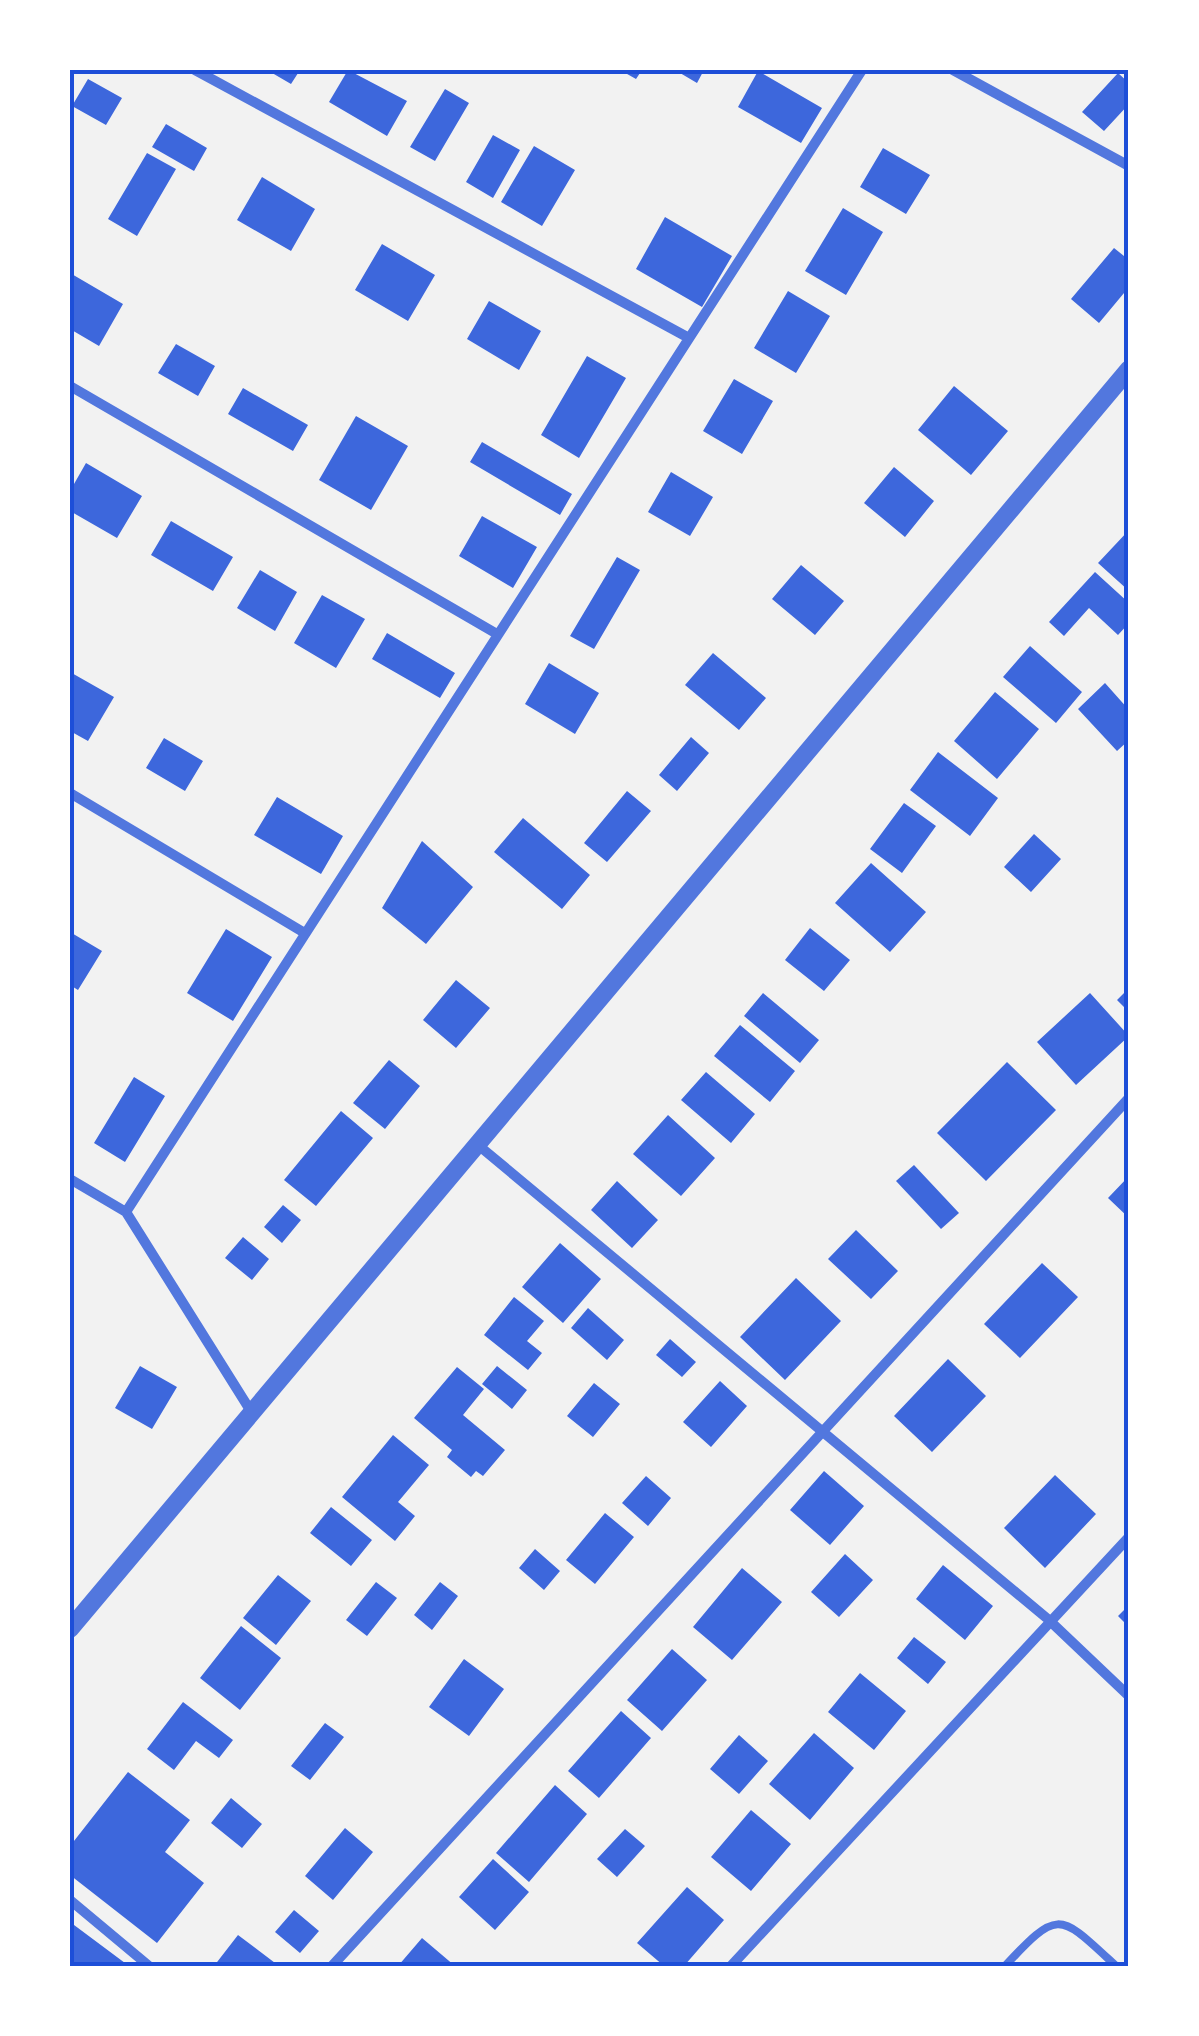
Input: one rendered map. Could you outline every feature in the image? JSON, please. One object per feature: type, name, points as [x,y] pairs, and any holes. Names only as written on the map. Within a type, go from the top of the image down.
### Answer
[{"type":"street","points":[[195,70],[689,338]]},
{"type":"street","points":[[126,1212],[862,70]]},
{"type":"street","points":[[953,70],[1129,166]]},
{"type":"street","points":[[70,1628],[1129,368]]},
{"type":"street","points":[[70,386],[497,634]]},
{"type":"street","points":[[70,793],[303,932]]},
{"type":"street","points":[[332,1966],[821,1429],[1129,1098]]},
{"type":"street","points":[[478,1144],[1049,1620],[1129,1696]]},
{"type":"street","points":[[70,1179],[126,1212],[252,1413]]},
{"type":"street","points":[[731,1966],[1129,1537]]},
{"type":"street","points":[[70,1900],[149,1966]]},
{"type":"lane","points":[[1005,1966],[1041,1928],[1056,1923],[1080,1932],[1116,1966]]},
{"type":"building","points":[[267,70],[300,70],[291,84]]},
{"type":"building","points":[[348,70],[407,101],[387,136],[329,102]]},
{"type":"building","points":[[620,70],[642,70],[636,79]]},
{"type":"building","points":[[675,70],[704,70],[697,83]]},
{"type":"building","points":[[758,71],[822,108],[801,143],[738,107]]},
{"type":"building","points":[[1118,73],[1129,83],[1129,104],[1104,131],[1082,112]]},
{"type":"building","points":[[88,79],[122,98],[106,125],[72,106]]},
{"type":"building","points":[[445,89],[469,103],[435,161],[410,147]]},
{"type":"building","points":[[166,124],[207,148],[194,171],[152,147]]},
{"type":"building","points":[[493,135],[520,150],[493,198],[466,182]]},
{"type":"building","points":[[534,146],[575,170],[542,226],[501,202]]},
{"type":"building","points":[[883,148],[930,175],[906,214],[860,187]]},
{"type":"building","points":[[147,153],[176,169],[137,236],[108,219]]},
{"type":"building","points":[[262,177],[315,209],[291,251],[237,220]]},
{"type":"building","points":[[843,208],[883,232],[846,295],[805,271]]},
{"type":"building","points":[[665,217],[732,256],[702,307],[636,269]]},
{"type":"building","points":[[382,244],[435,275],[408,321],[355,290]]},
{"type":"building","points":[[1114,248],[1129,260],[1129,287],[1099,323],[1071,299]]},
{"type":"building","points":[[70,273],[123,304],[99,346],[70,329]]},
{"type":"building","points":[[788,291],[830,316],[796,373],[754,348]]},
{"type":"building","points":[[489,301],[541,331],[519,370],[467,339]]},
{"type":"building","points":[[176,344],[215,366],[198,396],[158,373]]},
{"type":"building","points":[[587,356],[626,378],[579,458],[541,435]]},
{"type":"building","points":[[734,379],[773,401],[742,454],[703,431]]},
{"type":"building","points":[[954,386],[1008,431],[971,475],[918,430]]},
{"type":"building","points":[[243,388],[308,425],[293,451],[228,414]]},
{"type":"building","points":[[356,416],[408,446],[371,510],[319,480]]},
{"type":"building","points":[[482,442],[572,494],[560,515],[470,462]]},
{"type":"building","points":[[86,463],[142,496],[117,538],[70,511],[70,491]]},
{"type":"building","points":[[894,467],[934,501],[905,537],[864,503]]},
{"type":"building","points":[[671,472],[713,497],[690,536],[648,512]]},
{"type":"building","points":[[482,516],[537,547],[513,588],[459,556]]},
{"type":"building","points":[[171,521],[233,557],[213,591],[151,555]]},
{"type":"building","points":[[1129,530],[1129,591],[1098,563]]},
{"type":"building","points":[[617,557],[640,570],[594,649],[570,636]]},
{"type":"building","points":[[801,565],[844,601],[815,635],[772,599]]},
{"type":"building","points":[[260,570],[297,592],[275,631],[237,608]]},
{"type":"building","points":[[1095,572],[1129,603],[1129,623],[1118,635],[1089,608],[1064,636],[1049,622]]},
{"type":"building","points":[[322,595],[365,619],[336,668],[294,643]]},
{"type":"building","points":[[387,633],[455,673],[440,698],[372,659]]},
{"type":"building","points":[[1030,646],[1082,692],[1056,723],[1003,677]]},
{"type":"building","points":[[713,653],[766,698],[739,730],[685,685]]},
{"type":"building","points":[[549,663],[599,693],[575,734],[525,704]]},
{"type":"building","points":[[70,672],[114,697],[88,741],[70,731]]},
{"type":"building","points":[[1105,683],[1129,710],[1129,740],[1117,751],[1078,709]]},
{"type":"building","points":[[995,692],[1039,729],[997,779],[954,741]]},
{"type":"building","points":[[691,737],[709,753],[677,791],[659,775]]},
{"type":"building","points":[[164,738],[203,761],[185,791],[146,768]]},
{"type":"building","points":[[938,752],[998,798],[970,836],[910,790]]},
{"type":"building","points":[[627,791],[651,811],[607,862],[584,843]]},
{"type":"building","points":[[277,797],[343,836],[321,874],[254,835]]},
{"type":"building","points":[[904,803],[936,826],[902,873],[870,849]]},
{"type":"building","points":[[523,818],[590,875],[562,909],[494,852]]},
{"type":"building","points":[[1034,834],[1061,859],[1031,892],[1004,867]]},
{"type":"building","points":[[422,841],[473,887],[426,944],[382,908]]},
{"type":"building","points":[[871,863],[926,912],[890,952],[835,903]]},
{"type":"building","points":[[810,928],[850,960],[824,991],[785,960]]},
{"type":"building","points":[[226,929],[272,957],[233,1021],[187,993]]},
{"type":"building","points":[[70,932],[102,951],[78,990],[70,985]]},
{"type":"building","points":[[456,980],[490,1008],[456,1048],[423,1020]]},
{"type":"building","points":[[1129,988],[1129,1012],[1117,1000]]},
{"type":"building","points":[[763,993],[819,1040],[800,1063],[744,1016]]},
{"type":"building","points":[[1090,993],[1129,1036],[1076,1085],[1037,1042]]},
{"type":"building","points":[[740,1025],[795,1071],[770,1102],[714,1056]]},
{"type":"building","points":[[389,1060],[420,1086],[385,1129],[353,1103]]},
{"type":"building","points":[[1007,1062],[1056,1110],[986,1181],[937,1133]]},
{"type":"building","points":[[706,1072],[755,1114],[731,1143],[681,1100]]},
{"type":"building","points":[[134,1077],[165,1096],[125,1162],[94,1143]]},
{"type":"building","points":[[341,1111],[373,1138],[316,1206],[284,1180]]},
{"type":"building","points":[[668,1115],[715,1158],[681,1196],[633,1154]]},
{"type":"building","points":[[914,1165],[959,1213],[941,1229],[896,1181]]},
{"type":"building","points":[[1129,1176],[1129,1218],[1108,1198]]},
{"type":"building","points":[[617,1181],[658,1220],[632,1248],[591,1210]]},
{"type":"building","points":[[283,1205],[301,1220],[282,1243],[264,1227]]},
{"type":"building","points":[[856,1230],[898,1271],[871,1299],[828,1259]]},
{"type":"building","points":[[243,1237],[269,1259],[252,1280],[225,1258]]},
{"type":"building","points":[[560,1243],[601,1279],[563,1323],[522,1287]]},
{"type":"building","points":[[1042,1263],[1078,1297],[1020,1358],[984,1324]]},
{"type":"building","points":[[796,1278],[841,1321],[785,1380],[740,1337]]},
{"type":"building","points":[[514,1297],[544,1321],[527,1341],[542,1353],[528,1370],[484,1335]]},
{"type":"building","points":[[588,1308],[624,1340],[607,1360],[571,1328]]},
{"type":"building","points":[[670,1339],[696,1362],[682,1377],[656,1355]]},
{"type":"building","points":[[948,1359],[986,1396],[932,1452],[894,1416]]},
{"type":"building","points":[[140,1366],[177,1387],[152,1429],[115,1408]]},
{"type":"building","points":[[497,1366],[527,1390],[512,1409],[482,1384]]},
{"type":"building","points":[[457,1367],[484,1389],[463,1415],[505,1450],[483,1476],[476,1471],[471,1477],[447,1457],[452,1450],[414,1418]]},
{"type":"building","points":[[720,1381],[747,1406],[711,1447],[683,1422]]},
{"type":"building","points":[[594,1383],[620,1404],[593,1437],[567,1416]]},
{"type":"building","points":[[393,1435],[429,1465],[398,1502],[415,1516],[395,1541],[342,1497]]},
{"type":"building","points":[[824,1471],[864,1506],[830,1545],[790,1510]]},
{"type":"building","points":[[1055,1475],[1096,1514],[1045,1568],[1004,1528]]},
{"type":"building","points":[[646,1476],[671,1498],[648,1526],[622,1503]]},
{"type":"building","points":[[331,1507],[372,1540],[351,1566],[310,1533]]},
{"type":"building","points":[[605,1513],[634,1537],[595,1584],[566,1560]]},
{"type":"building","points":[[535,1549],[560,1571],[544,1590],[519,1568]]},
{"type":"building","points":[[845,1554],[873,1580],[839,1617],[811,1592]]},
{"type":"building","points":[[943,1565],[993,1606],[965,1640],[916,1599]]},
{"type":"building","points":[[742,1568],[782,1602],[732,1660],[693,1627]]},
{"type":"building","points":[[278,1575],[311,1601],[276,1645],[243,1618]]},
{"type":"building","points":[[376,1582],[397,1598],[367,1636],[346,1620]]},
{"type":"building","points":[[440,1582],[458,1596],[432,1630],[414,1615]]},
{"type":"building","points":[[1129,1605],[1129,1627],[1118,1616]]},
{"type":"building","points":[[241,1626],[281,1658],[240,1710],[200,1678]]},
{"type":"building","points":[[914,1637],[946,1662],[928,1684],[897,1658]]},
{"type":"building","points":[[672,1649],[707,1680],[662,1731],[627,1700]]},
{"type":"building","points":[[464,1659],[504,1689],[469,1736],[429,1707]]},
{"type":"building","points":[[860,1673],[906,1711],[874,1750],[828,1712]]},
{"type":"building","points":[[183,1702],[233,1740],[219,1758],[196,1741],[174,1770],[147,1749]]},
{"type":"building","points":[[621,1711],[651,1738],[599,1798],[568,1771]]},
{"type":"building","points":[[325,1723],[344,1737],[310,1780],[291,1766]]},
{"type":"building","points":[[814,1733],[854,1768],[810,1820],[769,1784]]},
{"type":"building","points":[[739,1735],[768,1761],[739,1794],[710,1769]]},
{"type":"building","points":[[128,1772],[190,1820],[165,1852],[204,1883],[157,1943],[70,1875],[70,1838],[74,1841]]},
{"type":"building","points":[[555,1785],[587,1814],[529,1882],[496,1853]]},
{"type":"building","points":[[231,1798],[262,1824],[242,1848],[211,1823]]},
{"type":"building","points":[[751,1810],[791,1844],[751,1891],[711,1857]]},
{"type":"building","points":[[345,1828],[373,1852],[333,1900],[305,1876]]},
{"type":"building","points":[[625,1829],[645,1846],[617,1877],[597,1859]]},
{"type":"building","points":[[493,1859],[529,1892],[495,1930],[459,1897]]},
{"type":"building","points":[[687,1887],[724,1920],[684,1966],[664,1966],[637,1943]]},
{"type":"building","points":[[294,1910],[319,1931],[300,1953],[275,1932]]},
{"type":"building","points":[[70,1922],[129,1966],[70,1966]]},
{"type":"building","points":[[238,1935],[279,1966],[214,1966]]},
{"type":"building","points":[[422,1938],[455,1966],[398,1966]]}]
